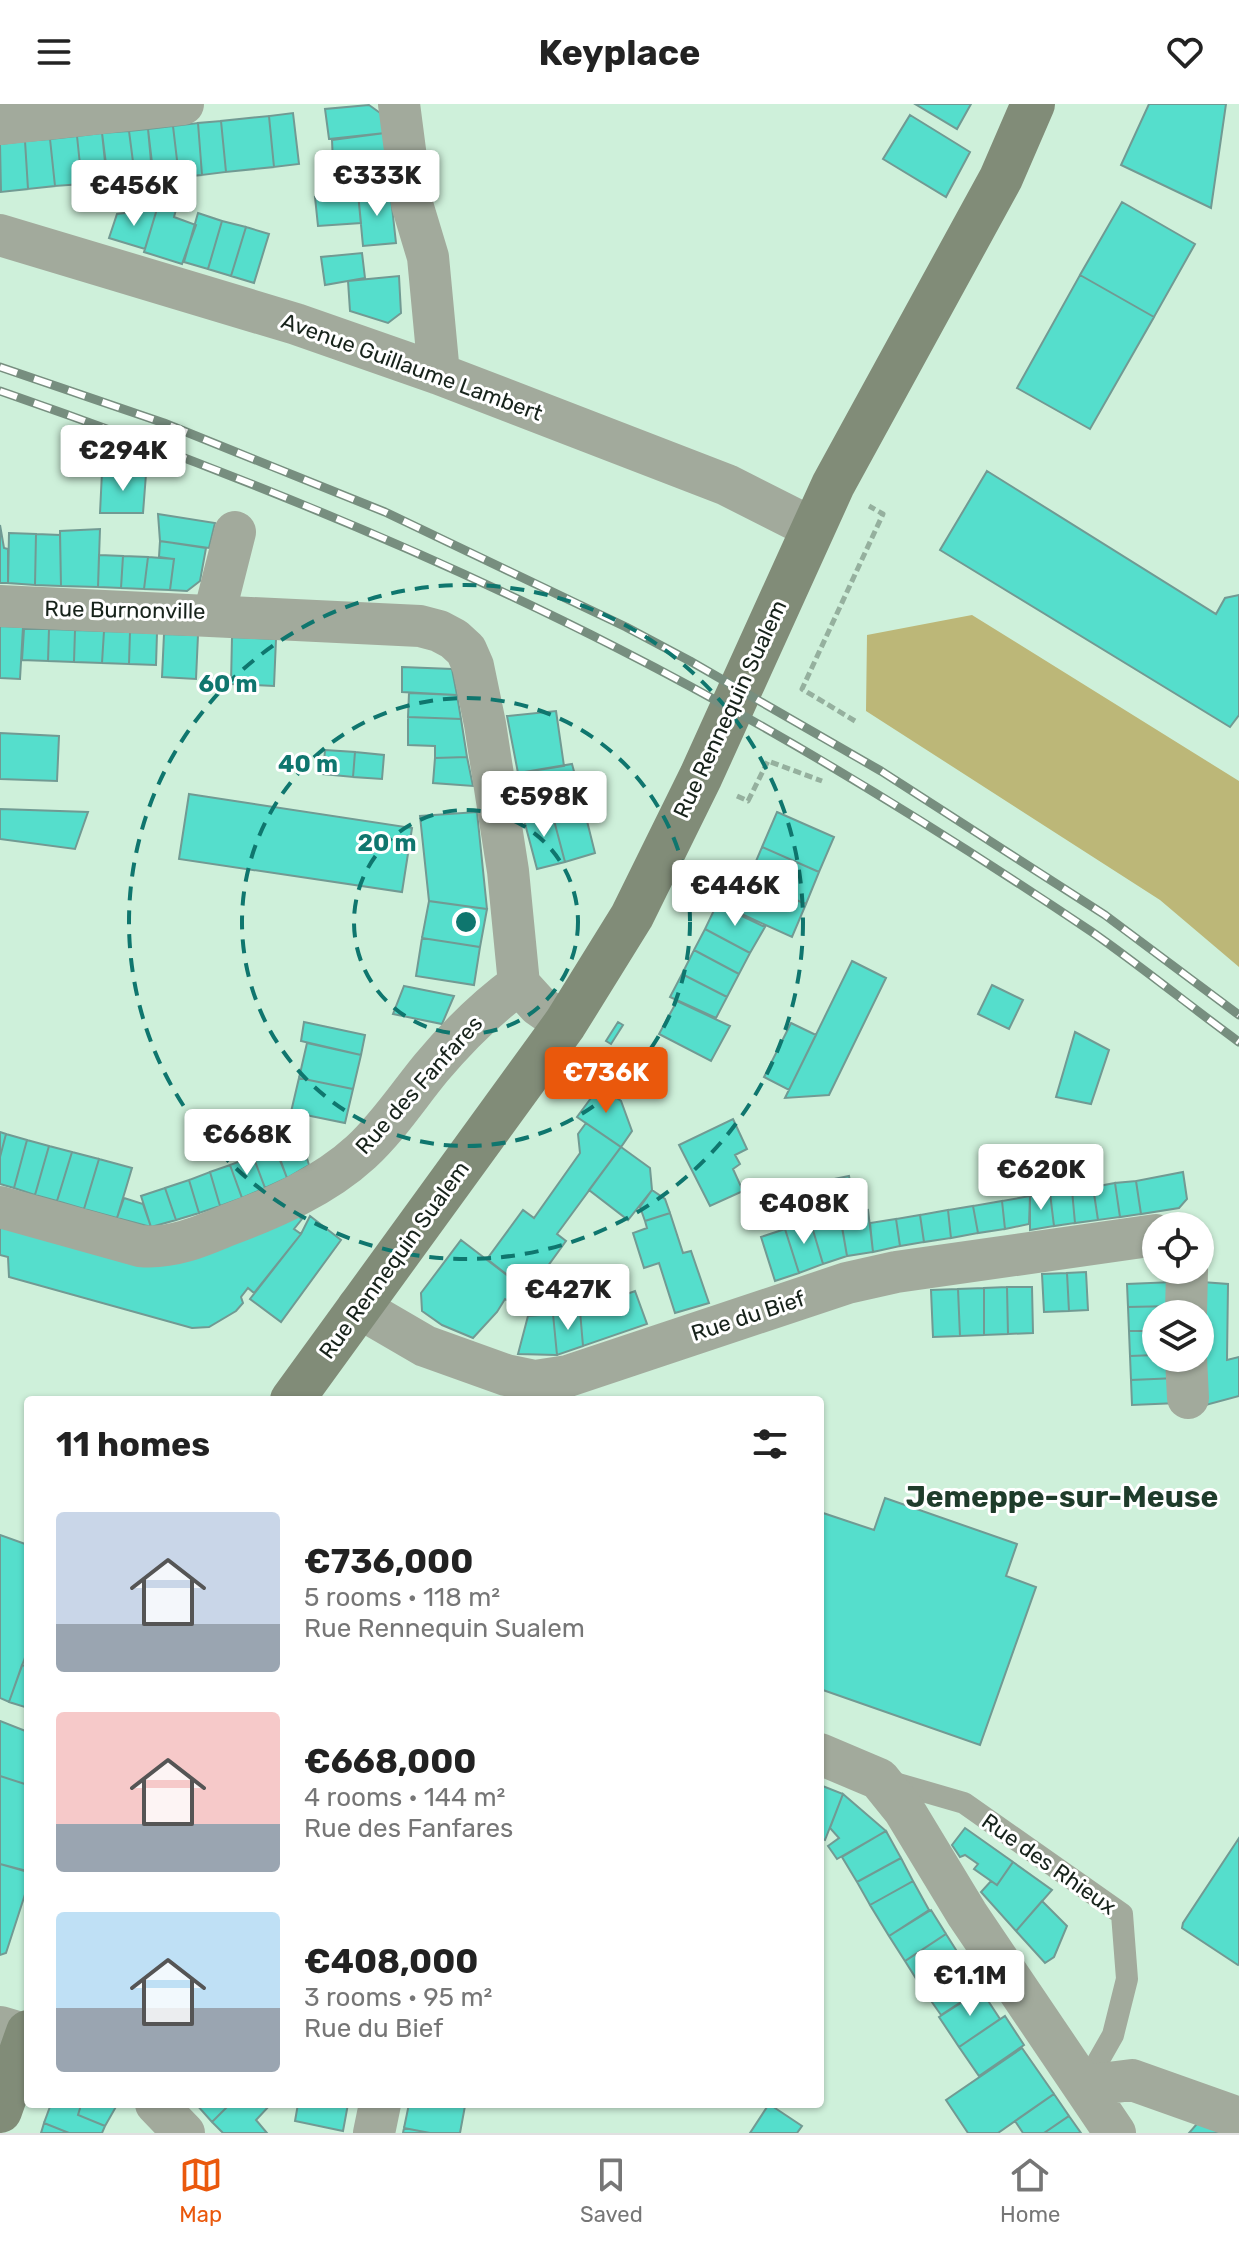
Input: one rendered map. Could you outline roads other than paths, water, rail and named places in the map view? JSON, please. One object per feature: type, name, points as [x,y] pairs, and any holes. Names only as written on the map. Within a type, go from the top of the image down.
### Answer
[{"type":"street","points":[[0,124],[183,104]]},
{"type":"street","points":[[399,104],[412,204],[428,257],[439,374]]},
{"type":"street","name":"Rue Rennequin Sualem","points":[[295,1396],[565,1024],[632,916],[701,776],[833,485],[1001,178],[1033,104]]},
{"type":"street","name":"Avenue Guillaume Lambert","points":[[0,235],[296,324],[439,374],[727,485],[812,528]]},
{"type":"street","name":"Rue Burnonville","points":[[0,606],[214,615],[235,532]]},
{"type":"street","points":[[214,615],[420,626],[447,635],[466,650],[473,666],[488,739],[508,871],[519,984],[538,1005],[565,1024]]},
{"type":"street","name":"Rue des Fanfares","points":[[0,1207],[140,1246],[158,1248],[193,1238],[284,1202],[359,1154],[457,1039],[496,1001],[519,984]]},
{"type":"street","name":"Rue du Bief","points":[[358,1307],[425,1346],[506,1375],[535,1381],[568,1376],[835,1287],[872,1278],[1142,1237]]},
{"type":"street","points":[[824,1756],[879,1779],[918,1830],[967,1914],[1115,2133]]},
{"type":"street","points":[[0,2027],[24,2033]]},
{"type":"street","points":[[0,2111],[24,2045]]},
{"type":"street","points":[[1084,2086],[1132,2080],[1239,2118]]},
{"type":"street","points":[[160,2108],[184,2133]]},
{"type":"street","points":[[374,2133],[379,2108]]},
{"type":"lane","name":"Rue des Rhieux","points":[[879,1779],[964,1803],[1122,1914],[1127,1979],[1113,2035],[1084,2086]]},
{"type":"railway","points":[[0,367],[164,423],[385,512],[626,627],[881,771],[1105,915],[1239,1015]]},
{"type":"railway","points":[[0,391],[314,509],[468,576],[680,681],[860,783],[977,856],[1092,932],[1239,1042]]},
{"type":"district","name":"Jemeppe-sur-Meuse","points":[[1062,1497]]}]
